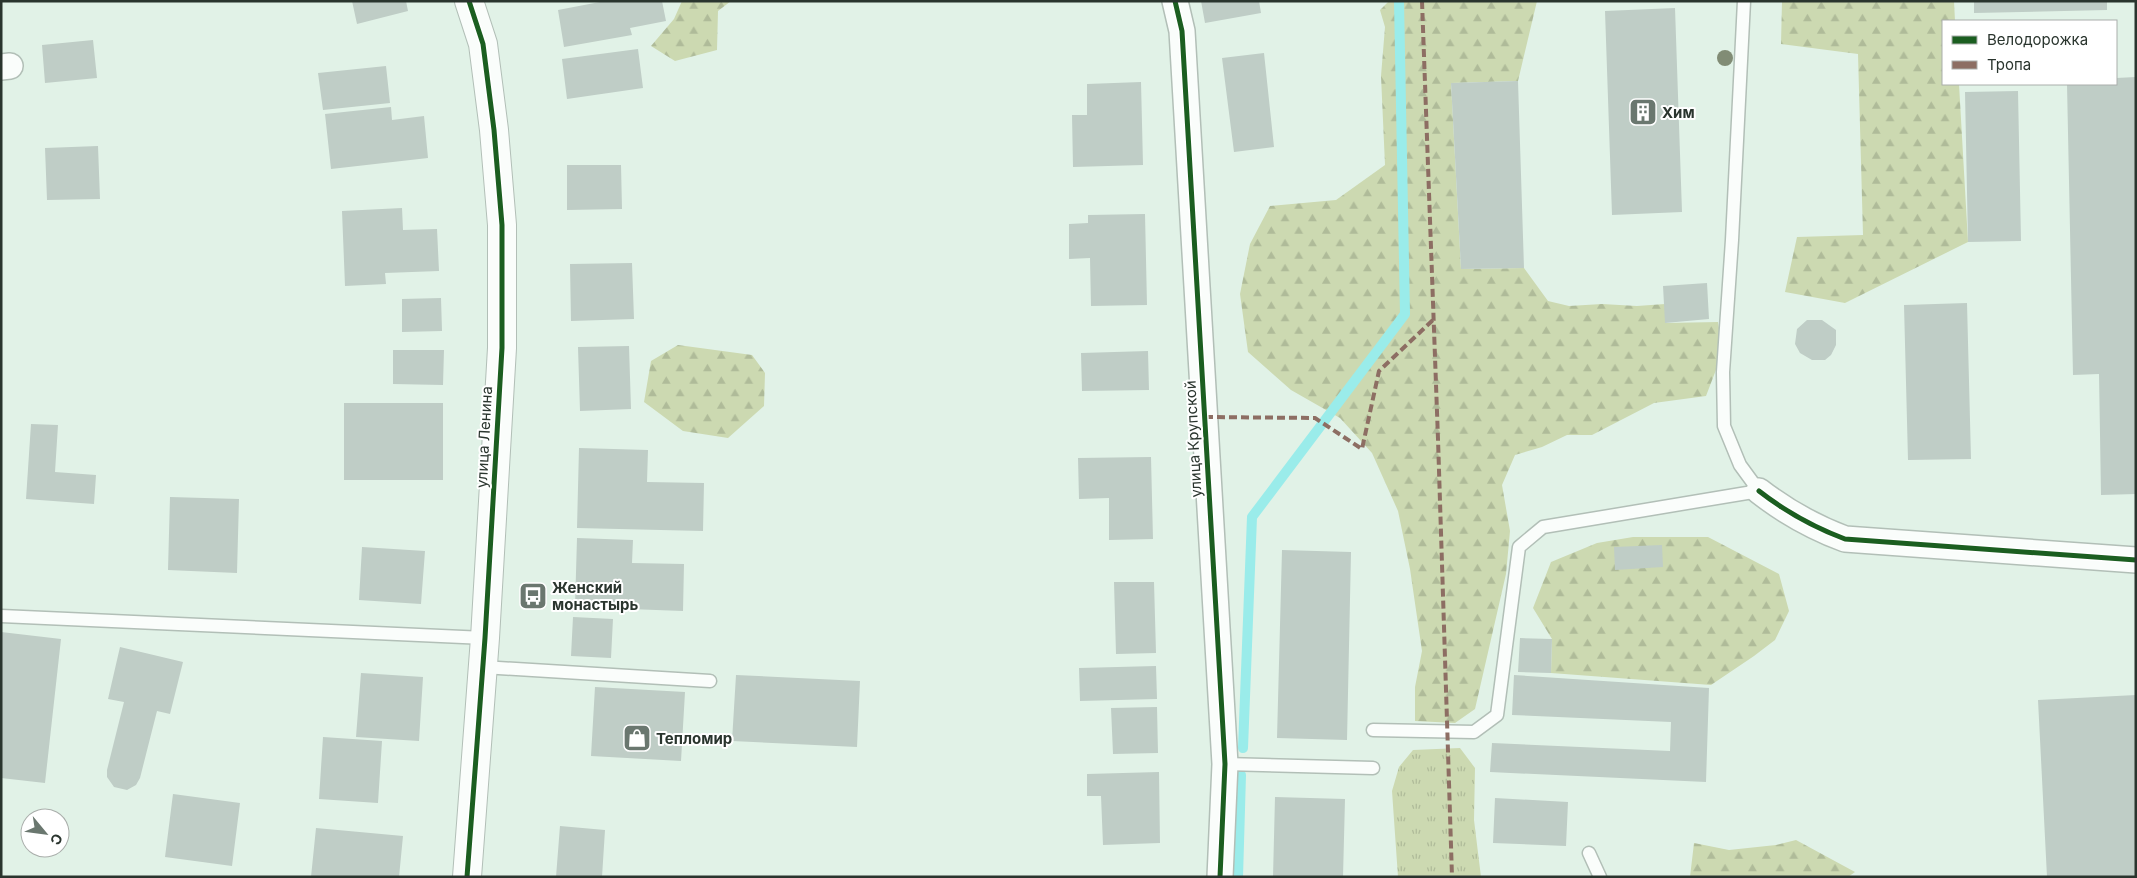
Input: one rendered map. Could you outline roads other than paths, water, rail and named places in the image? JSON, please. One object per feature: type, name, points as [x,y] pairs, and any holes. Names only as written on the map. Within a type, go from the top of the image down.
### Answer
[{"type":"street","name":"улица Ленина","points":[[467,877],[485,638],[502,348],[502,225],[494,130],[482,44],[469,1]]},
{"type":"street","name":"улица Крупской","points":[[1175,1],[1182,31],[1225,764],[1220,877]]},
{"type":"street","points":[[1759,491],[1784,510],[1816,528],[1844,539],[2136,560]]},
{"type":"lane","points":[[1373,730],[1474,732],[1497,715],[1519,547],[1543,527],[1759,491],[1740,465],[1724,426],[1723,372],[1732,240],[1744,1]]},
{"type":"lane","points":[[1,616],[485,638]]},
{"type":"lane","points":[[483,667],[710,681]]},
{"type":"lane","points":[[1225,764],[1373,768]]},
{"type":"lane","points":[[1590,853],[1600,877]]},
{"type":"waterway","points":[[1243,748],[1252,517],[1405,314],[1399,1]]},
{"type":"waterway","points":[[1238,877],[1241,775]]},
{"type":"place","name":"Хим","points":[[1643,112]]},
{"type":"place","name":"Женский монастырь","points":[[533,596]]},
{"type":"place","name":"Тепломир","points":[[637,738]]}]
